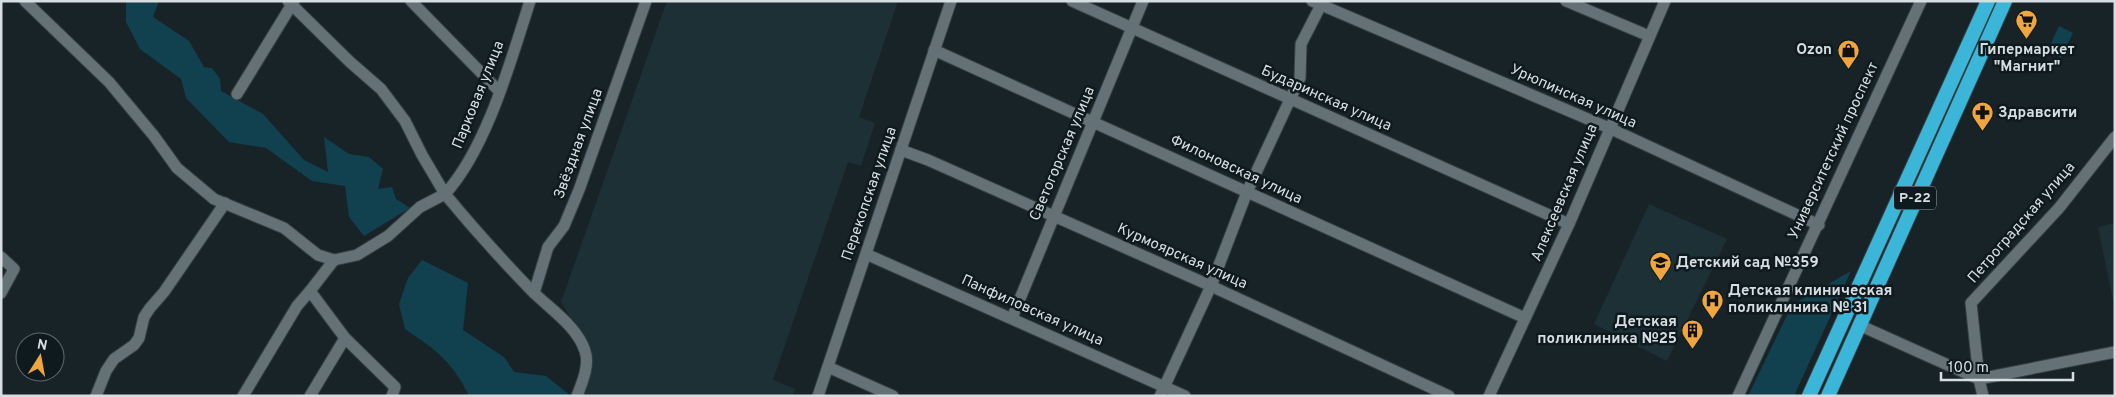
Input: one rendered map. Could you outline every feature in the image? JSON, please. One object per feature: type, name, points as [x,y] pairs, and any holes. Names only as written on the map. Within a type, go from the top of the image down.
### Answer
[{"type":"highway","name":"Р-22","points":[[1808,396],[1988,1]]},
{"type":"highway","name":"Р-22","points":[[1828,396],[2005,1]]},
{"type":"street","points":[[25,1],[109,82],[154,136],[177,168],[214,199],[284,228],[318,255],[334,260],[357,255],[388,236],[420,207],[445,194]]},
{"type":"street","points":[[411,1],[499,91]]},
{"type":"street","name":"Парковая улица","points":[[445,194],[458,180],[476,147],[499,91],[530,1]]},
{"type":"street","name":"Звёздная улица","points":[[534,293],[548,247],[564,226],[579,190],[646,1]]},
{"type":"street","name":"Перекопская улица","points":[[818,396],[950,1]]},
{"type":"street","name":"Бударинская улица","points":[[1072,1],[1569,224]]},
{"type":"street","name":"Светогорская улица","points":[[1012,318],[1143,1]]},
{"type":"street","points":[[1566,1],[1649,36]]},
{"type":"street","name":"Алексеевская улица","points":[[1489,396],[1569,224],[1665,1]]},
{"type":"street","name":"Университетский проспект","points":[[1738,396],[1819,225],[1921,1]]},
{"type":"street","points":[[237,94],[291,2],[350,62],[381,89],[405,121],[445,194],[482,238],[534,293],[562,318],[580,340],[585,352],[586,364],[578,396]]},
{"type":"street","points":[[1162,391],[1210,286],[1247,192],[1300,78],[1301,44],[1319,3]]},
{"type":"street","name":"Урюпинская улица","points":[[1319,3],[1609,128],[1819,225]]},
{"type":"street","name":"Филоновская улица","points":[[934,50],[1525,318]]},
{"type":"street","name":"Петроградская улица","points":[[1983,396],[1979,379],[1971,303],[2059,208],[2115,137]]},
{"type":"street","name":"Курмоярская улица","points":[[901,150],[1210,286],[1449,396]]},
{"type":"street","points":[[96,396],[106,371],[114,359],[134,345],[139,338],[144,317],[164,292],[225,203]]},
{"type":"street","name":"Панфиловская улица","points":[[866,254],[1012,318],[1162,391],[1185,396]]},
{"type":"street","points":[[1,257],[14,269],[2,291]]},
{"type":"street","points":[[243,396],[297,306],[334,260]]},
{"type":"street","points":[[310,290],[345,338],[395,386],[392,396]]},
{"type":"street","points":[[1859,325],[1979,379],[2115,352]]},
{"type":"street","points":[[310,396],[345,338]]},
{"type":"street","points":[[828,367],[893,396]]},
{"type":"shaded area","points":[[126,1],[159,1],[153,17],[189,41],[204,67],[212,68],[220,79],[221,91],[263,114],[304,160],[328,172],[324,137],[349,154],[369,157],[383,169],[378,189],[392,187],[396,199],[410,208],[364,236],[349,217],[345,186],[312,181],[266,148],[229,142],[186,98],[181,79],[140,49],[126,22]]},
{"type":"shaded area","points":[[667,1],[898,1],[859,117],[875,123],[861,166],[848,162],[773,380],[795,389],[792,396],[582,396],[588,346],[561,302]]},
{"type":"shaded area","points":[[2059,26],[2073,33],[2061,58],[2047,52]]},
{"type":"shaded area","name":"Детский сад №359","points":[[1649,204],[1727,239],[1667,361],[1594,324]]},
{"type":"shaded area","points":[[2115,223],[2115,310],[2098,227]]},
{"type":"shaded area","points":[[422,260],[468,283],[463,330],[504,357],[514,372],[546,376],[571,396],[469,396],[463,384],[442,357],[426,343],[405,329],[399,304],[408,278]]},
{"type":"shaded area","points":[[1851,271],[1794,396],[1748,396],[1792,305]]},
{"type":"place","name":"Гипермаркет \"Магнит\"","points":[[2027,40]]},
{"type":"place","name":"Ozon","points":[[1848,69]]},
{"type":"place","name":"Здравсити","points":[[1982,132]]},
{"type":"place","name":"Детский сад №359","points":[[1660,282]]},
{"type":"place","name":"Детская клиническая поликлиника № 31","points":[[1712,319]]},
{"type":"place","name":"Детская поликлиника №25","points":[[1693,350]]}]
